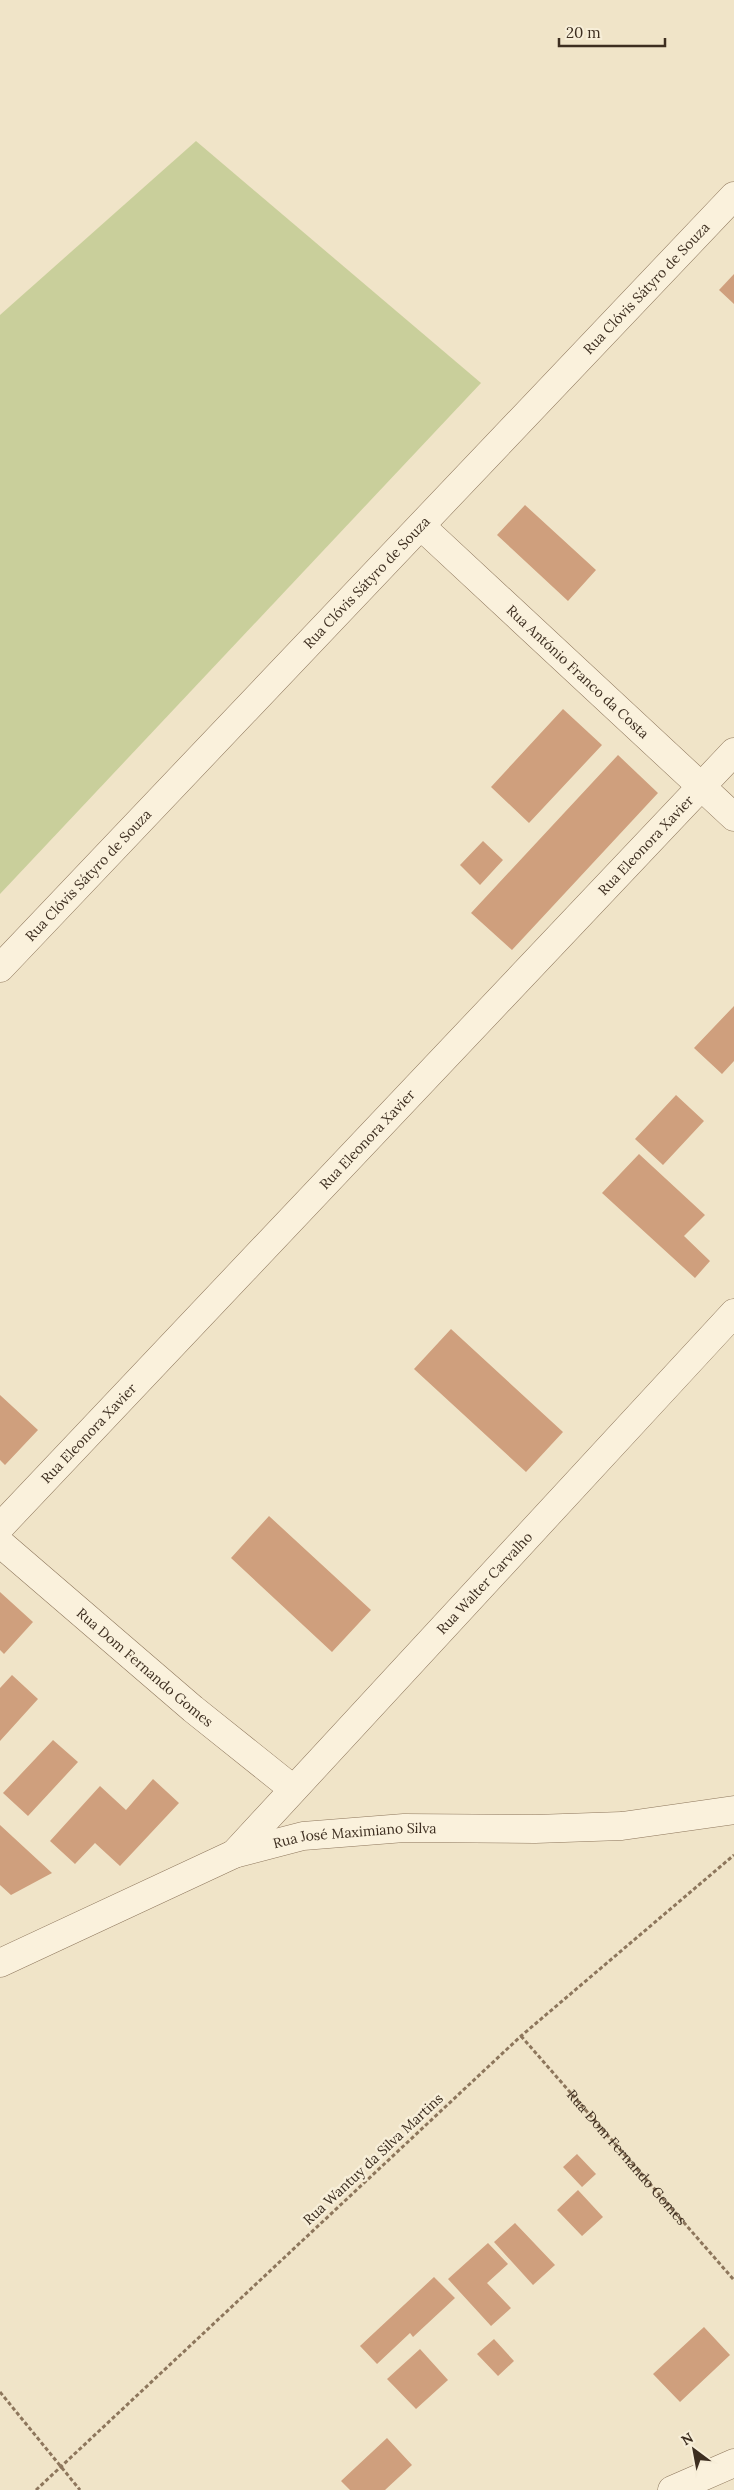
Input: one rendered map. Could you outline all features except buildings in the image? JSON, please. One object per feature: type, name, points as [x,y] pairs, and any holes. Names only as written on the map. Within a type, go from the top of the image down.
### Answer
[{"type":"street","name":"Rua Clóvis Sátyro de Souza","points":[[0,968],[734,196]]},
{"type":"street","name":"Rua António Franco da Costa","points":[[421,526],[702,785],[734,817]]},
{"type":"street","name":"Rua Eleonora Xavier","points":[[0,1527],[734,752]]},
{"type":"street","name":"Rua Walter Carvalho","points":[[234,1854],[734,1313]]},
{"type":"street","name":"Rua Dom Fernando Gomes","points":[[0,1543],[193,1709],[293,1789]]},
{"type":"street","name":"Rua José Maximiano Silva","points":[[0,1963],[234,1854],[304,1836],[404,1828],[535,1830],[622,1826],[734,1810]]},
{"type":"street","points":[[672,2490],[734,2463]]},
{"type":"path","name":"Rua Wantuy da Silva Martins","points":[[36,2490],[521,2036],[734,1856]]},
{"type":"path","name":"Rua Dom Fernando Gomes","points":[[521,2036],[734,2280]]},
{"type":"path","points":[[0,2392],[80,2490]]},
{"type":"green space","points":[[196,141],[481,383],[0,894],[0,315]]}]
